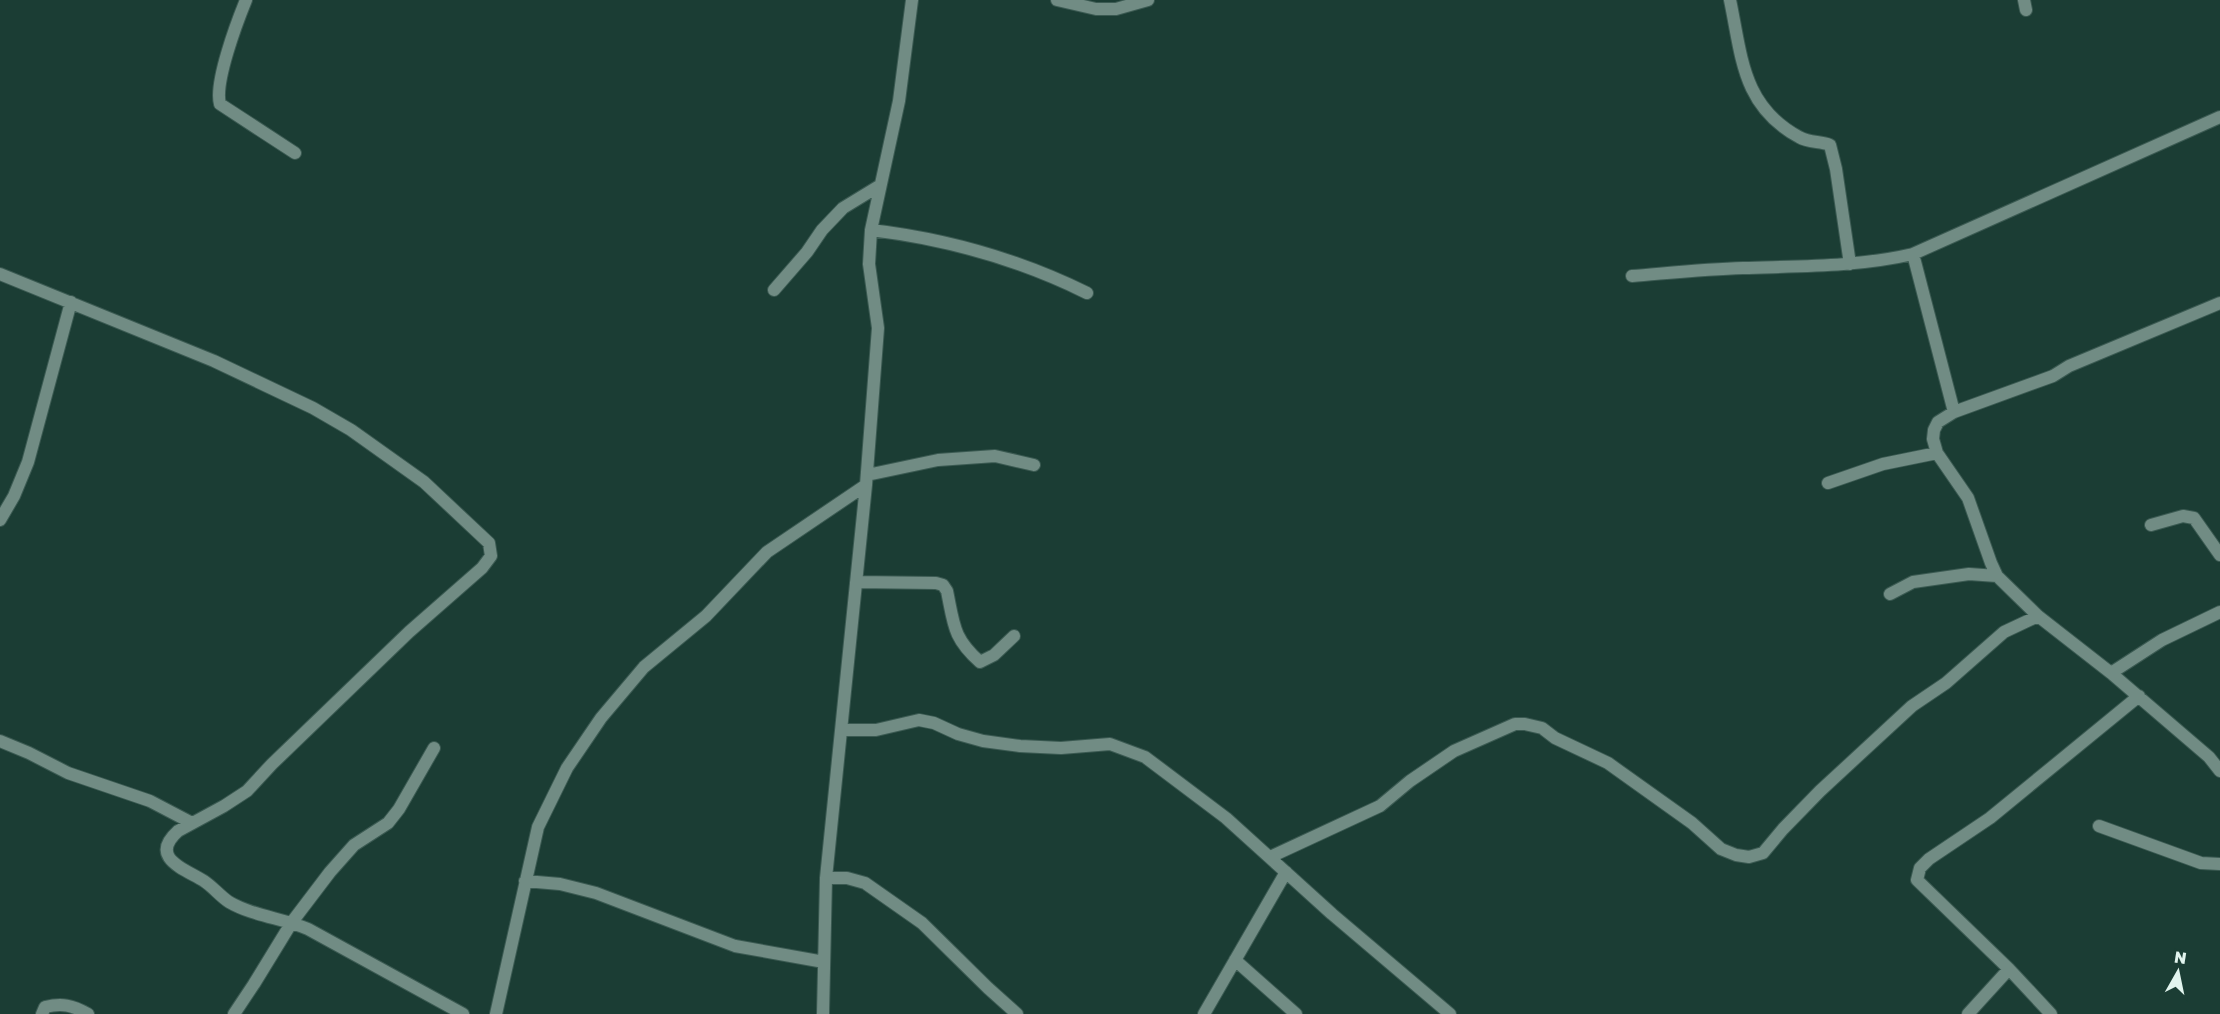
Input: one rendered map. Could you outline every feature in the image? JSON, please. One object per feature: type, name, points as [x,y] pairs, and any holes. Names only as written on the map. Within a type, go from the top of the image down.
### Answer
[{"type":"street","points":[[246,0],[226,57],[220,104],[295,153]]},
{"type":"street","points":[[823,1014],[826,878],[867,480],[878,328],[869,264],[871,230],[899,101],[912,0]]},
{"type":"street","points":[[1056,0],[1096,9],[1116,9],[1148,0]]},
{"type":"street","points":[[1730,0],[1748,83],[1762,109],[1776,123],[1802,139],[1830,145],[1836,169],[1850,264]]},
{"type":"street","points":[[1632,276],[1723,269],[1850,264],[1884,261],[1913,254],[2220,117]]},
{"type":"street","points":[[774,290],[807,252],[822,230],[843,208],[879,186]]},
{"type":"street","points":[[871,230],[906,234],[991,253],[1058,279],[1087,294]]},
{"type":"street","points":[[1913,254],[1954,412]]},
{"type":"street","points":[[0,274],[224,365],[313,408],[351,430],[424,482],[489,543],[491,549],[489,561],[482,568],[409,632],[247,791],[178,831],[168,841],[167,852],[170,861],[181,870],[205,882],[230,902],[262,915],[292,922],[331,940],[463,1014]]},
{"type":"street","points":[[0,520],[18,487],[28,462],[71,302]]},
{"type":"street","points":[[2220,303],[2069,366],[2054,376],[1954,412],[1938,422],[1933,439],[1937,453],[1968,498],[1997,576],[2038,616],[2139,696],[2209,757],[2220,771]]},
{"type":"street","points":[[1828,483],[1883,464],[1937,453]]},
{"type":"street","points":[[496,1014],[538,827],[567,768],[601,718],[644,667],[706,616],[767,552],[867,480],[938,460],[995,456],[1034,465]]},
{"type":"street","points":[[2151,525],[2183,516],[2194,518],[2220,555]]},
{"type":"street","points":[[1890,594],[1913,582],[1969,574],[1997,576]]},
{"type":"street","points":[[856,582],[943,585],[947,591],[956,635],[964,649],[980,662],[994,655],[1014,636]]},
{"type":"street","points":[[2111,673],[2162,640],[2220,612]]},
{"type":"street","points":[[1270,857],[1380,806],[1410,781],[1454,751],[1515,724],[1542,728],[1555,738],[1608,764],[1692,823],[1721,849],[1749,857],[1763,853],[1820,791],[1912,706],[1946,683],[2004,632],[2038,616]]},
{"type":"street","points":[[2051,1014],[2009,969],[1917,880],[1920,868],[1929,859],[1990,818],[2139,696]]},
{"type":"street","points":[[841,730],[876,730],[920,720],[983,741],[1061,748],[1110,744],[1145,757],[1226,818],[1332,914],[1450,1014]]},
{"type":"street","points":[[0,741],[68,773],[150,801],[192,823]]},
{"type":"street","points":[[234,1014],[292,922],[354,845],[388,823],[434,748]]},
{"type":"street","points":[[2099,826],[2201,863],[2220,864]]},
{"type":"street","points":[[1204,1014],[1286,872]]},
{"type":"street","points":[[826,878],[847,878],[866,883],[922,923],[1017,1014]]},
{"type":"street","points":[[525,881],[560,884],[596,893],[735,946],[824,962]]},
{"type":"street","points":[[1236,960],[1296,1014]]},
{"type":"street","points":[[1968,1014],[2009,969]]},
{"type":"street","points":[[42,1014],[45,1007],[58,1004],[73,1005],[88,1014]]}]
